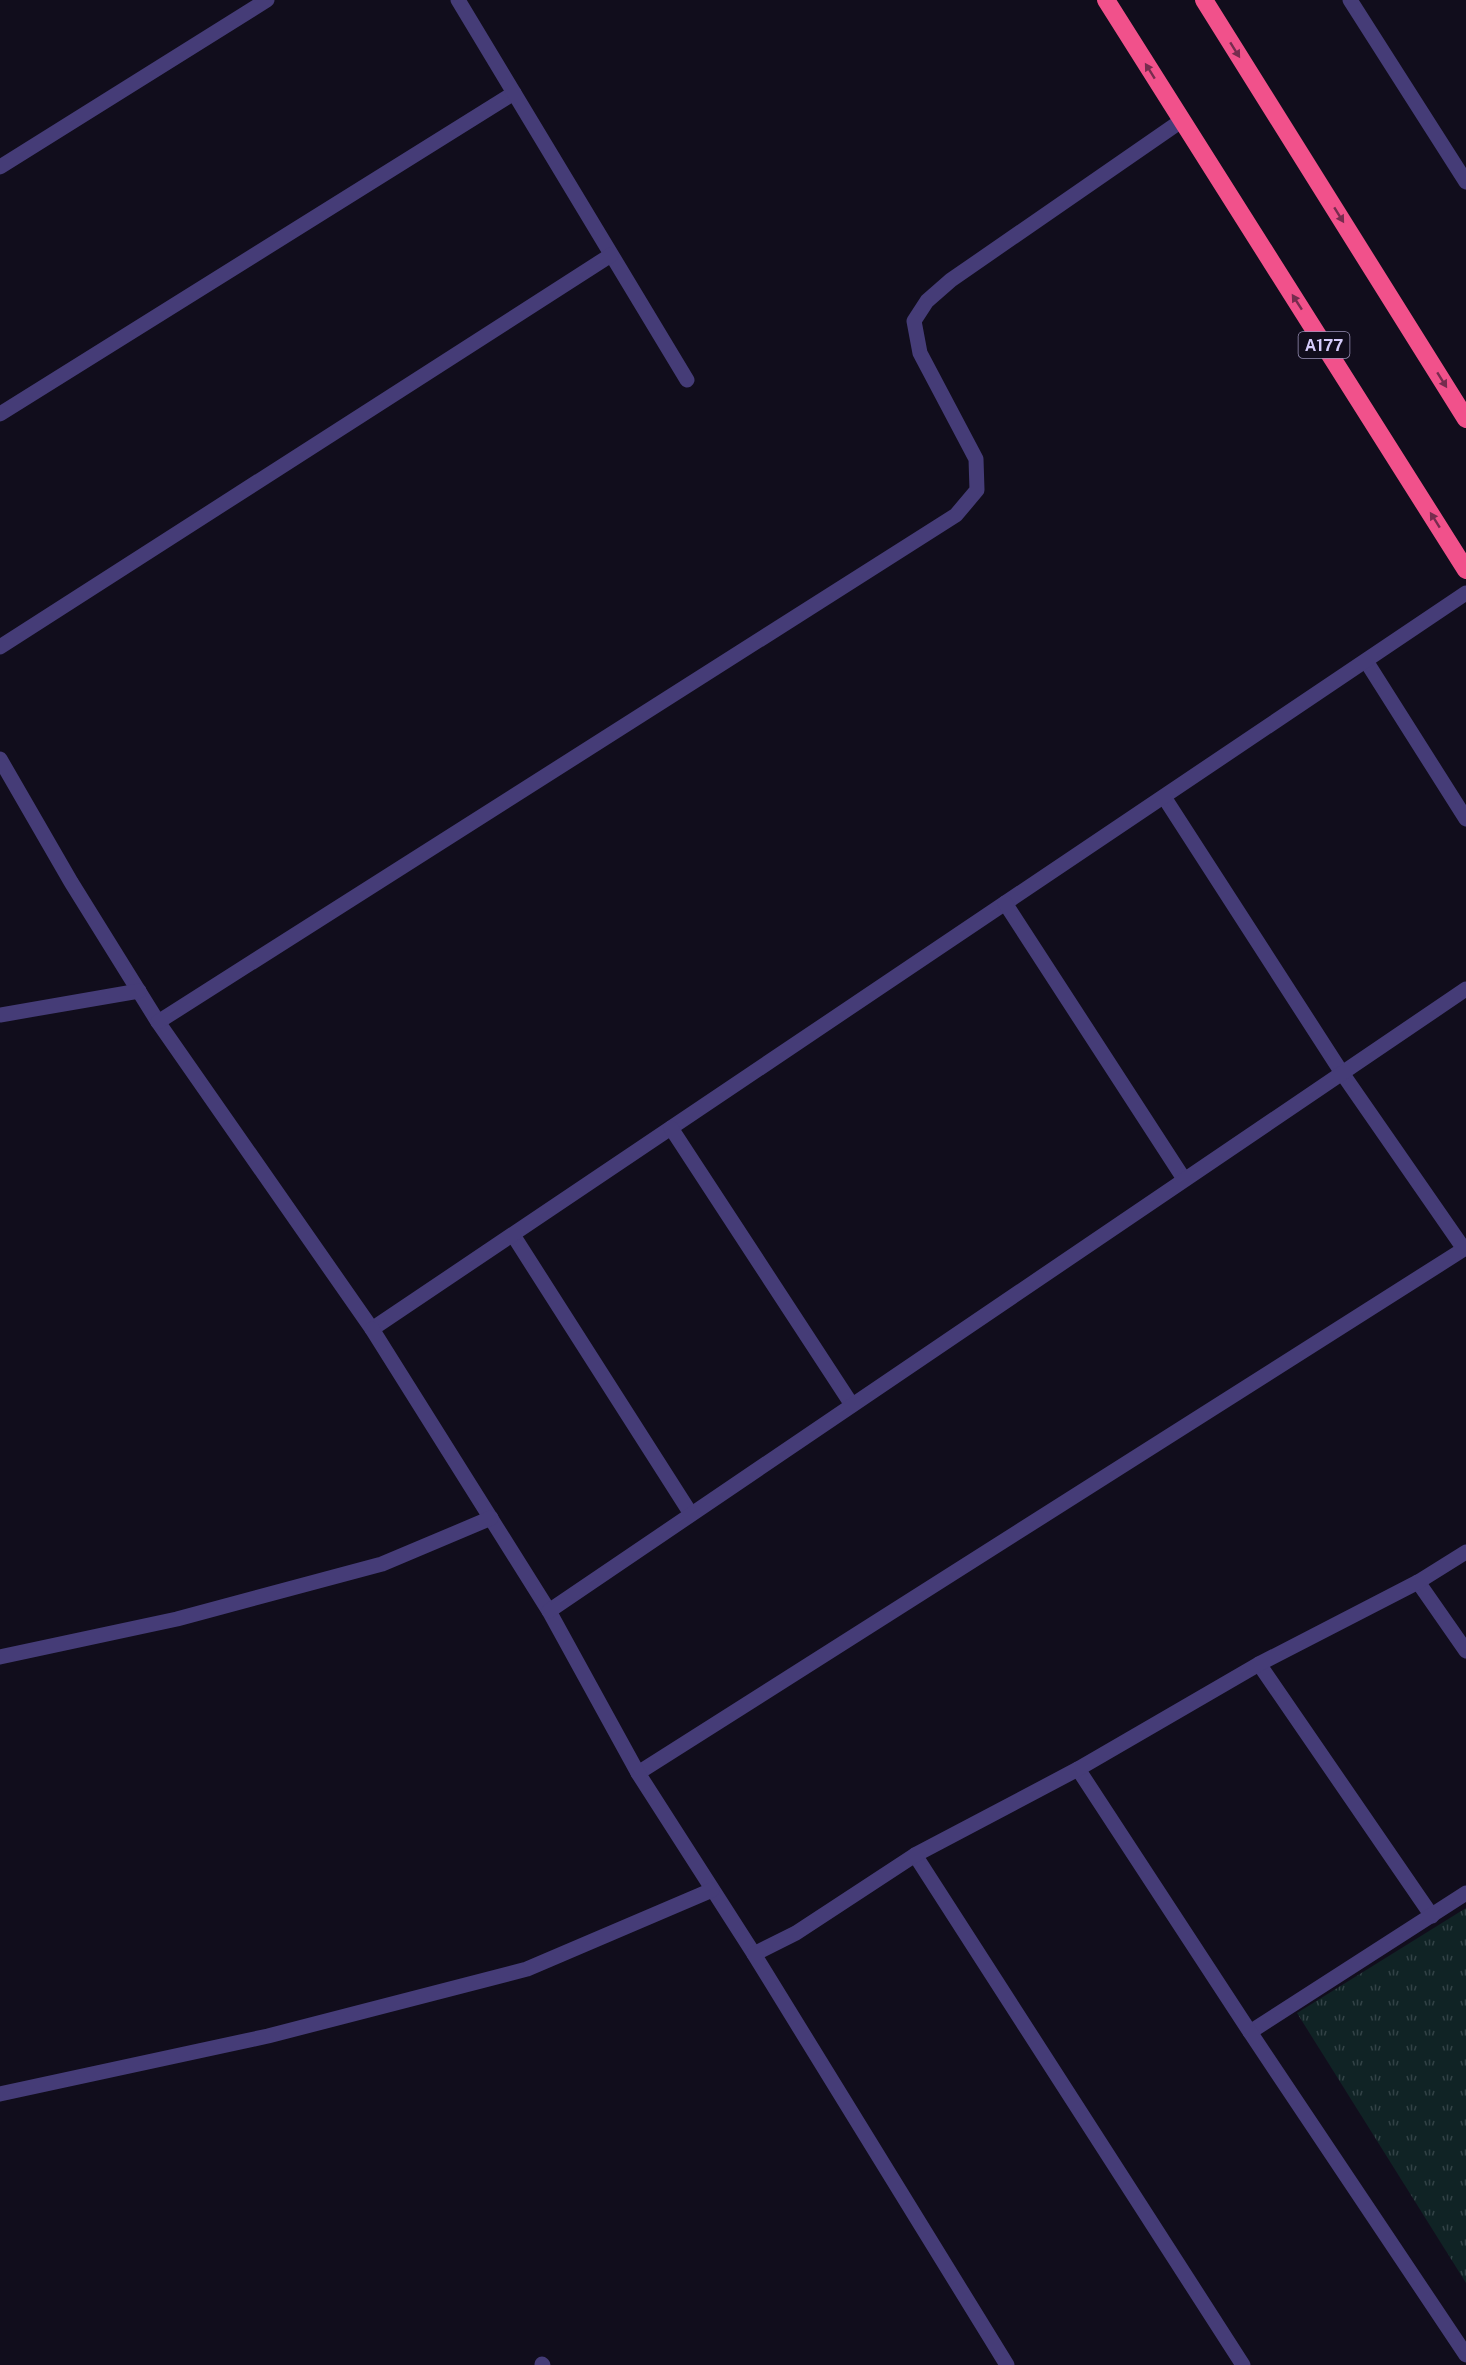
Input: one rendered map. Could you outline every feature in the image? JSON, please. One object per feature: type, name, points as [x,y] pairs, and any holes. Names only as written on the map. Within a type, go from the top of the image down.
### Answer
[{"type":"highway","name":"A177","points":[[1106,0],[1466,570]]},
{"type":"highway","points":[[1204,0],[1466,419]]},
{"type":"street","points":[[0,167],[267,0]]},
{"type":"street","points":[[459,0],[687,380]]},
{"type":"street","points":[[1350,0],[1465,179]]},
{"type":"street","points":[[0,414],[514,93]]},
{"type":"street","points":[[158,1022],[956,515],[977,490],[976,459],[920,353],[914,321],[927,301],[951,280],[1181,121]]},
{"type":"street","points":[[0,647],[611,255]]},
{"type":"street","points":[[372,1329],[1466,593]]},
{"type":"street","points":[[1366,661],[1466,819]]},
{"type":"street","points":[[0,759],[158,1022],[372,1329],[491,1518],[549,1611],[638,1773],[754,1954],[1007,2365]]},
{"type":"street","points":[[638,1773],[1464,1249],[1342,1073],[1164,797]]},
{"type":"street","points":[[1005,903],[1184,1179]]},
{"type":"street","points":[[549,1611],[1466,989]]},
{"type":"street","points":[[0,1015],[139,991]]},
{"type":"street","points":[[671,1128],[852,1405]]},
{"type":"street","points":[[513,1235],[691,1514]]},
{"type":"street","points":[[0,1657],[177,1618],[382,1564],[491,1518]]},
{"type":"street","points":[[754,1954],[796,1933],[915,1855],[1078,1769],[1258,1664],[1418,1582],[1466,1552]]},
{"type":"street","points":[[1418,1582],[1466,1651]]},
{"type":"street","points":[[1258,1664],[1432,1916]]},
{"type":"street","points":[[1078,1769],[1466,2355]]},
{"type":"street","points":[[915,1855],[1243,2365]]},
{"type":"street","points":[[0,2094],[268,2036],[527,1969],[712,1890]]},
{"type":"street","points":[[1250,2032],[1466,1893]]},
{"type":"green space","points":[[1466,1908],[1466,2283],[1297,2013]]}]
